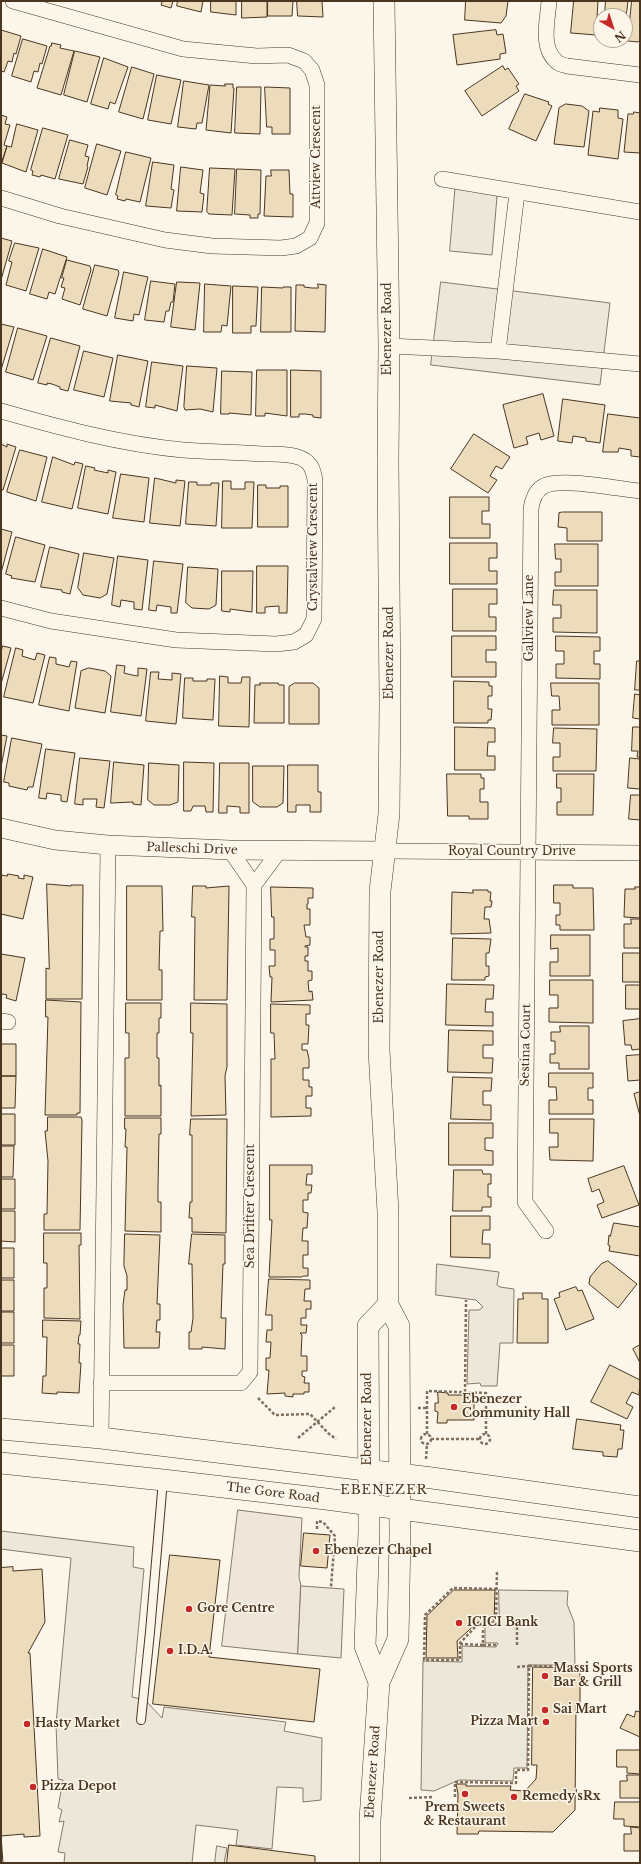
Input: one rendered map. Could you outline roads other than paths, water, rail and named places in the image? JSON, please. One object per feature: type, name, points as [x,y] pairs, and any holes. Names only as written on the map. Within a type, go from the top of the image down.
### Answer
[{"type":"main road","name":"Ebenezer Road","points":[[370,1863],[370,1820],[379,1682],[398,1639],[400,1508],[399,1326],[388,1305],[388,1212],[379,1042],[380,891],[389,806],[389,346],[384,1]]},
{"type":"main road","name":"Ebenezer Road","points":[[379,1682],[366,1646],[369,1504],[368,1326],[388,1305]]},
{"type":"main road","points":[[1,1429],[101,1438],[400,1474],[528,1490],[640,1507]]},
{"type":"main road","name":"The Gore Road","points":[[1,1463],[369,1504],[640,1541]]},
{"type":"street","name":"Attview Crescent","points":[[1,198],[60,216],[158,239],[212,246],[281,248],[296,246],[310,238],[317,223],[317,85],[312,70],[304,60],[288,55],[257,56],[183,49],[13,1]]},
{"type":"street","points":[[549,1],[546,41],[556,62],[567,66],[640,75]]},
{"type":"street","points":[[442,179],[517,193],[640,212]]},
{"type":"street","points":[[498,351],[517,193]]},
{"type":"street","points":[[389,346],[498,351],[640,364]]},
{"type":"street","name":"Crystalview Crescent","points":[[1,411],[61,428],[113,440],[150,446],[183,450],[288,455],[308,462],[314,470],[315,480],[314,618],[306,635],[294,642],[276,644],[176,640],[51,621],[1,608]]},
{"type":"street","name":"Gallview Lane","points":[[529,852],[530,517],[533,498],[544,486],[560,482],[640,491]]},
{"type":"street","name":"Palleschi Drive","points":[[1,828],[55,840],[108,846],[230,850],[385,851]]},
{"type":"street","points":[[101,1438],[108,846]]},
{"type":"street","points":[[230,850],[254,885],[280,850]]},
{"type":"street","name":"Royal Country Drive","points":[[385,851],[640,853]]},
{"type":"street","name":"Sestina Court","points":[[529,852],[525,1202],[546,1231]]},
{"type":"street","name":"Sea Drifter Crescent","points":[[101,1383],[241,1383],[250,1372],[254,885]]},
{"type":"lane","points":[[140,1720],[150,1632],[163,1480]]},
{"type":"place","name":"Ebenezer Community Hall","points":[[454,1407]]},
{"type":"place","name":"Ebenezer Chapel","points":[[316,1551]]},
{"type":"place","name":"Gore Centre","points":[[189,1609]]},
{"type":"place","name":"ICICI Bank","points":[[459,1623]]},
{"type":"place","name":"I.D.A.","points":[[170,1651]]},
{"type":"place","name":"Massi Sports Bar & Grill","points":[[545,1676]]},
{"type":"place","name":"Sai Mart","points":[[545,1710]]},
{"type":"place","name":"Pizza Mart","points":[[546,1722]]},
{"type":"place","name":"Hasty Market","points":[[27,1724]]},
{"type":"place","name":"Pizza Depot","points":[[33,1787]]},
{"type":"place","name":"Prem Sweets & Restaurant","points":[[465,1794]]},
{"type":"place","name":"Remedy'sRx","points":[[514,1797]]},
{"type":"district","name":"EBENEZER","points":[[384,1490]]}]
